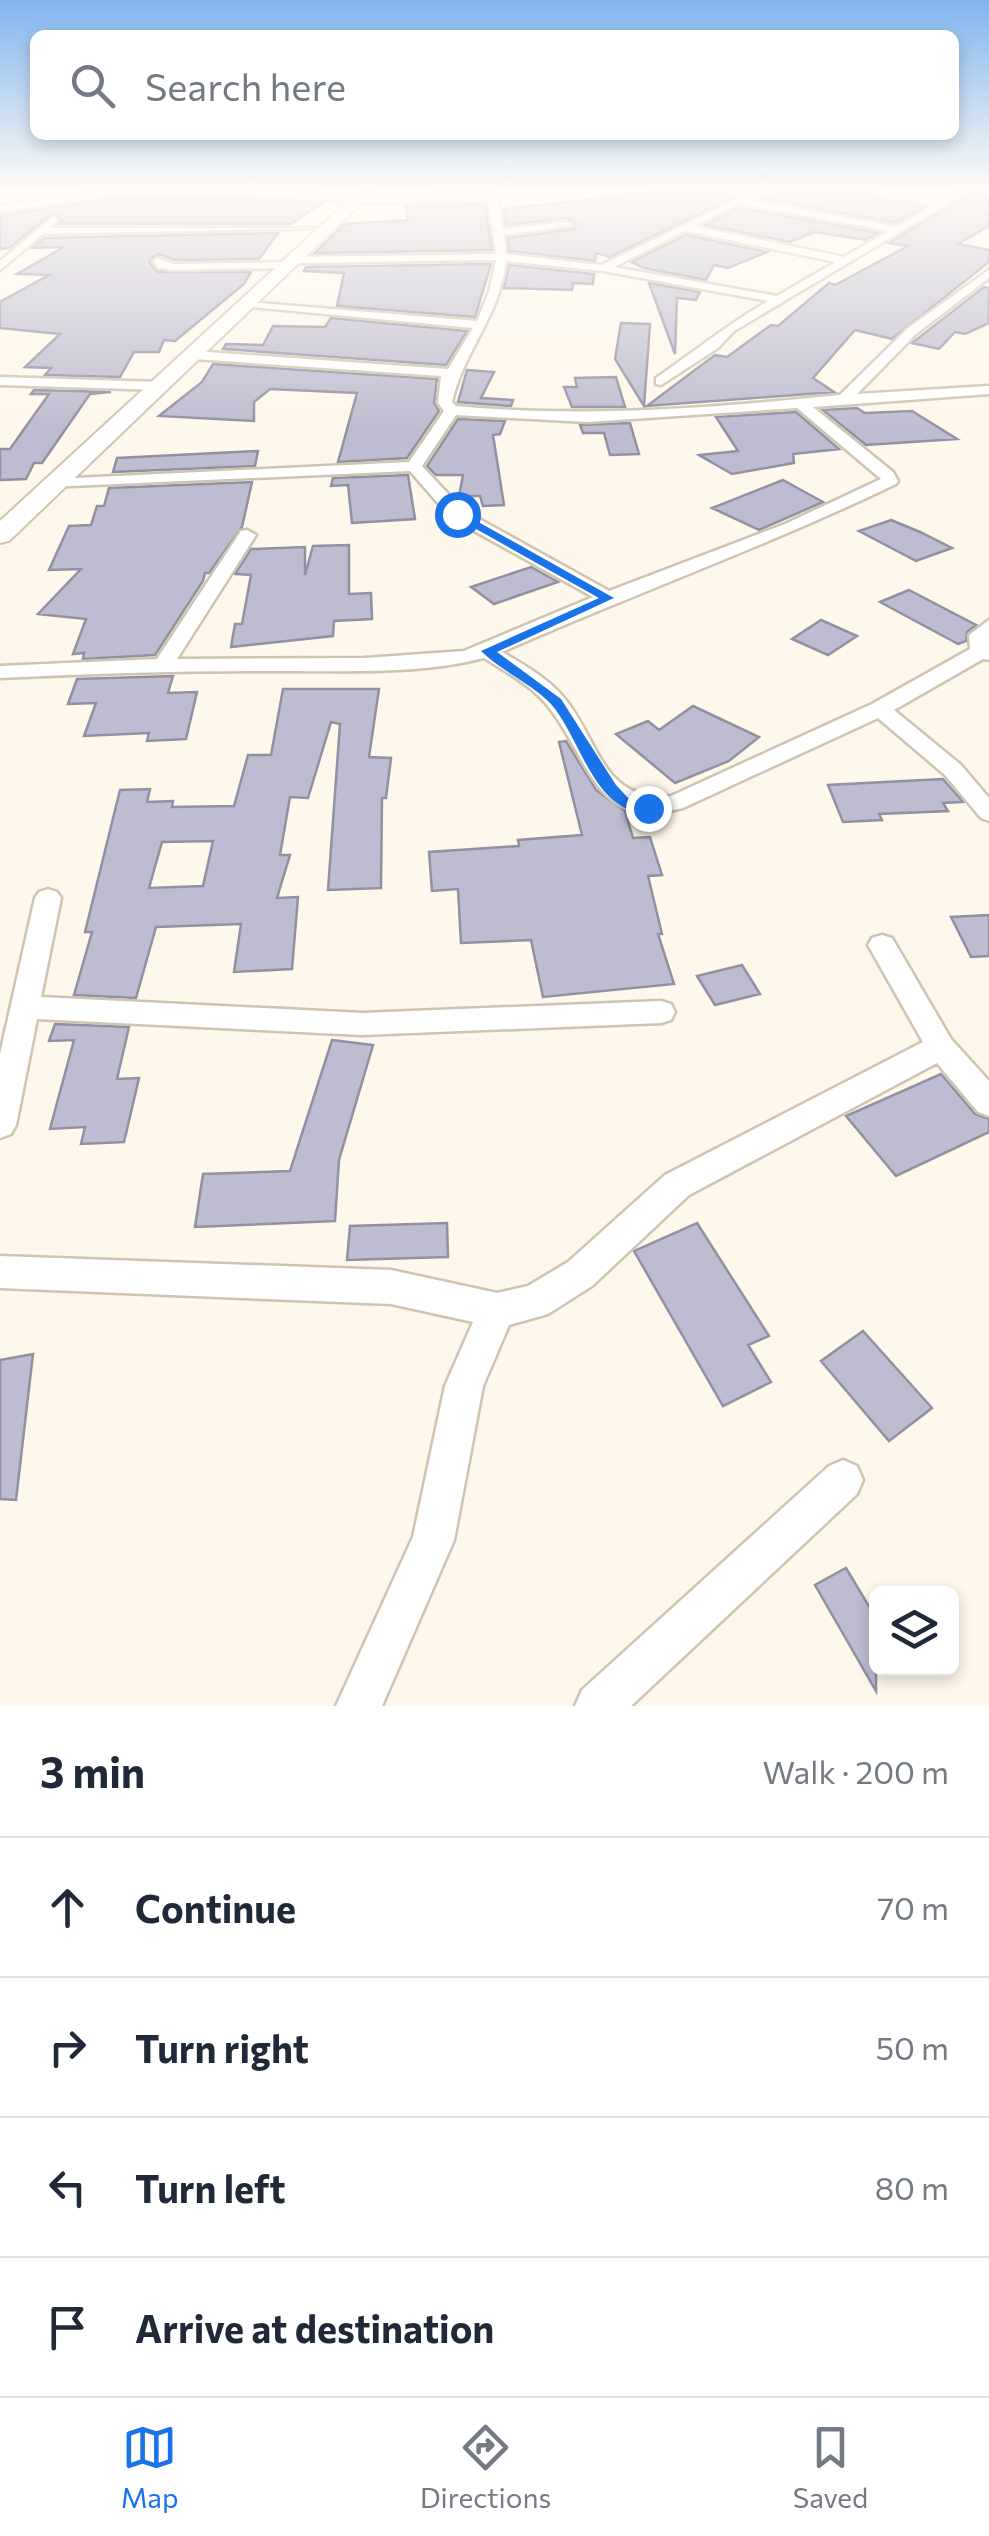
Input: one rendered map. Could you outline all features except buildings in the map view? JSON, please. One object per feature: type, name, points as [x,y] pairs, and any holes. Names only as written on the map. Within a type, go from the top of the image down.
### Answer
[{"type":"main road","points":[[1,533],[284,271]]},
{"type":"street","points":[[498,271],[483,324],[450,374],[445,403],[452,410],[576,420],[628,419],[989,390]]},
{"type":"street","points":[[618,271],[784,300]]},
{"type":"street","points":[[660,380],[713,345],[730,328],[832,271]]},
{"type":"street","points":[[844,400],[884,352],[989,273]]},
{"type":"street","points":[[247,306],[483,324]]},
{"type":"street","points":[[194,355],[450,374]]},
{"type":"street","points":[[0,381],[160,386]]},
{"type":"street","points":[[0,672],[162,665],[365,664],[488,651],[608,598],[791,528],[890,482],[801,404]]},
{"type":"street","points":[[414,466],[452,410]]},
{"type":"street","points":[[55,484],[414,466]]},
{"type":"street","points":[[414,466],[457,514],[608,598]]},
{"type":"street","points":[[162,665],[247,535]]},
{"type":"street","points":[[488,651],[556,702],[610,788],[625,804],[648,808],[675,804],[880,709],[984,653],[979,635],[989,626]]},
{"type":"street","points":[[880,709],[954,770],[989,813]]},
{"type":"street","points":[[0,1125],[48,898]]},
{"type":"street","points":[[882,945],[941,1047],[989,1103]]},
{"type":"street","points":[[25,1007],[362,1024],[661,1012]]},
{"type":"street","points":[[0,1272],[391,1287],[498,1310],[535,1302],[580,1274],[677,1185],[941,1047]]},
{"type":"street","points":[[358,1706],[433,1540],[464,1386],[498,1310]]},
{"type":"street","points":[[598,1706],[843,1480]]},
{"type":"route","points":[[457,514],[608,598],[488,651],[556,702],[610,788],[625,804],[648,808]]}]
